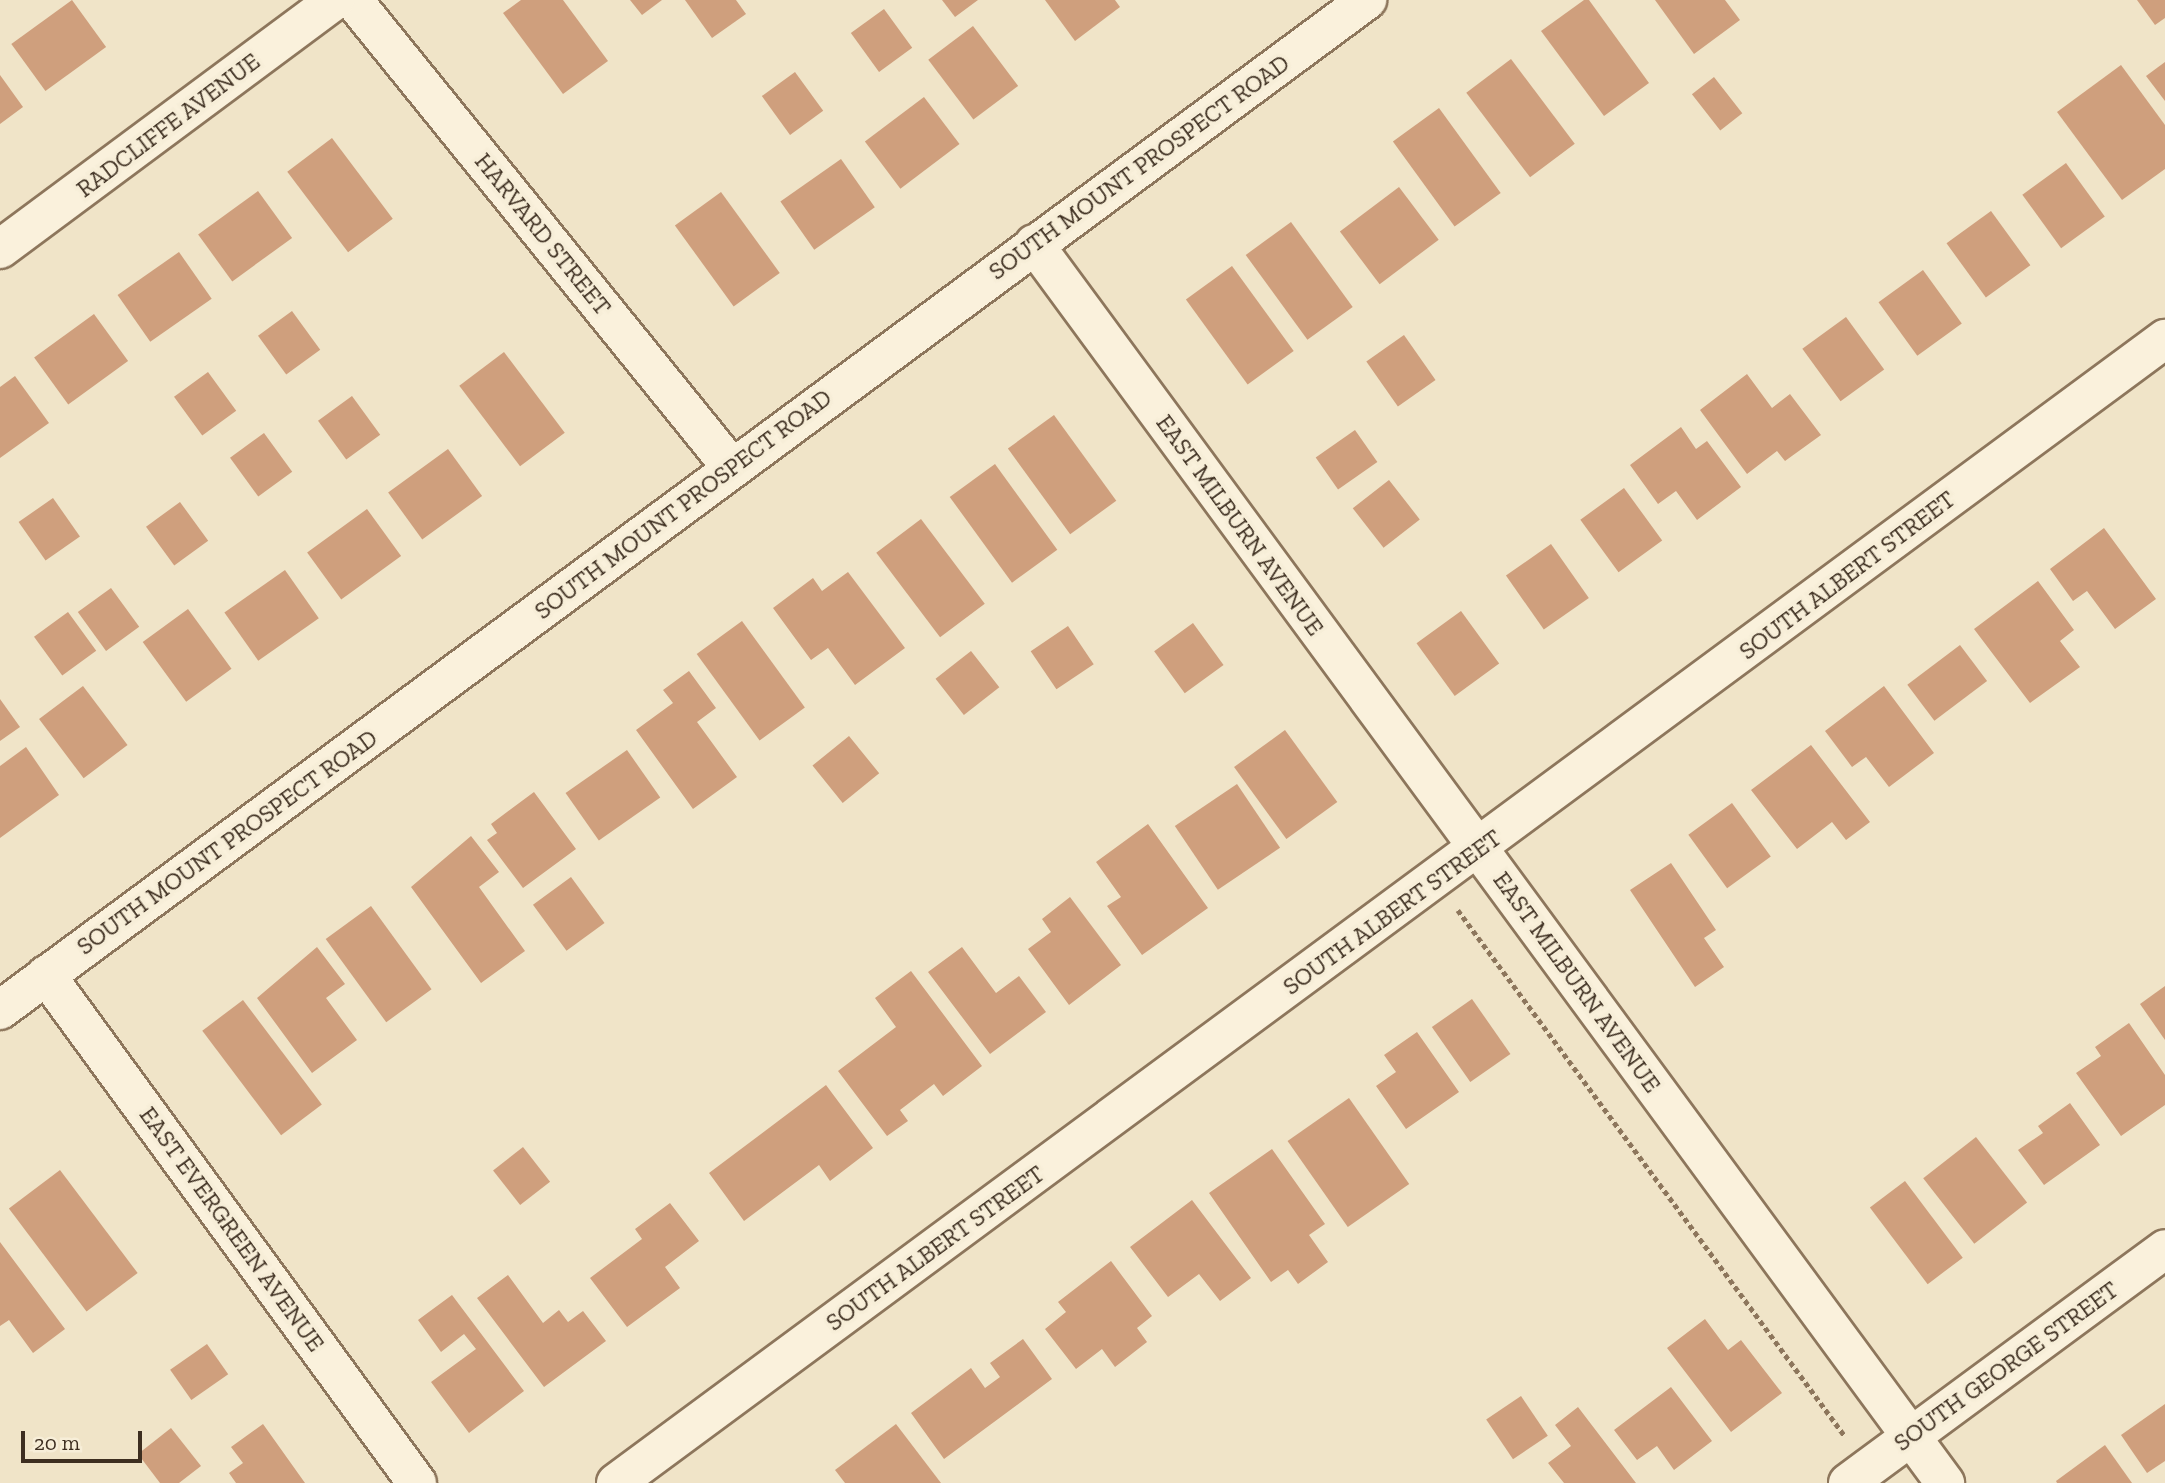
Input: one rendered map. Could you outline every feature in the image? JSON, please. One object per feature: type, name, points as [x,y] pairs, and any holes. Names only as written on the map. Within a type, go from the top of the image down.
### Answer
[{"type":"street","name":"RADCLIFFE AVENUE","points":[[0,249],[335,0]]},
{"type":"street","name":"HARVARD STREET","points":[[354,0],[732,468]]},
{"type":"street","name":"SOUTH MOUNT PROSPECT ROAD","points":[[0,1010],[1367,0]]},
{"type":"street","name":"EAST MILBURN AVENUE","points":[[1034,244],[1945,1483]]},
{"type":"street","name":"SOUTH ALBERT STREET","points":[[616,1483],[1478,849],[2165,339]]},
{"type":"street","name":"EAST EVERGREEN AVENUE","points":[[46,975],[417,1483]]},
{"type":"street","name":"SOUTH GEORGE STREET","points":[[1848,1483],[2165,1249]]},
{"type":"path","points":[[1455,907],[1853,1446]]},
{"type":"building","points":[[72,0],[106,47],[45,91],[11,44]]},
{"type":"building","points":[[521,0],[563,0],[608,61],[563,94],[503,13]]},
{"type":"building","points":[[630,0],[662,0],[642,15]]},
{"type":"building","points":[[685,0],[736,0],[746,14],[712,38]]},
{"type":"building","points":[[942,0],[978,0],[955,17]]},
{"type":"building","points":[[1045,0],[1115,0],[1120,7],[1075,41]]},
{"type":"building","points":[[1584,0],[1589,0],[1649,83],[1604,116],[1541,31]]},
{"type":"building","points":[[1655,0],[1725,0],[1740,20],[1694,54]]},
{"type":"building","points":[[2137,0],[2165,0],[2165,18],[2155,25]]},
{"type":"building","points":[[884,9],[912,48],[879,72],[851,33]]},
{"type":"building","points":[[973,26],[1018,86],[973,120],[928,60]]},
{"type":"building","points":[[1511,59],[1575,144],[1530,177],[1466,93]]},
{"type":"building","points":[[2165,62],[2165,101],[2146,76]]},
{"type":"building","points":[[2121,65],[2165,125],[2165,169],[2122,200],[2057,112]]},
{"type":"building","points":[[795,72],[823,111],[790,135],[762,96]]},
{"type":"building","points":[[0,75],[23,107],[0,124]]},
{"type":"building","points":[[1714,77],[1742,113],[1720,130],[1692,94]]},
{"type":"building","points":[[924,97],[960,144],[900,189],[865,142]]},
{"type":"building","points":[[1439,108],[1501,193],[1455,226],[1393,142]]},
{"type":"building","points":[[332,138],[393,219],[348,252],[287,172]]},
{"type":"building","points":[[841,159],[875,207],[814,250],[780,201]]},
{"type":"building","points":[[2066,163],[2105,216],[2061,248],[2022,195]]},
{"type":"building","points":[[1399,187],[1439,240],[1380,284],[1340,232]]},
{"type":"building","points":[[258,191],[292,238],[232,281],[198,234]]},
{"type":"building","points":[[721,192],[780,273],[734,306],[675,226]]},
{"type":"building","points":[[1991,211],[2030,265],[1986,298],[1947,243]]},
{"type":"building","points":[[1291,222],[1353,307],[1307,340],[1246,255]]},
{"type":"building","points":[[179,252],[212,299],[150,342],[118,295]]},
{"type":"building","points":[[1232,266],[1294,351],[1248,384],[1186,300]]},
{"type":"building","points":[[1923,270],[1962,323],[1917,356],[1879,302]]},
{"type":"building","points":[[292,311],[320,350],[286,375],[258,336]]},
{"type":"building","points":[[94,314],[128,361],[68,404],[34,357]]},
{"type":"building","points":[[1846,317],[1884,370],[1841,401],[1802,349]]},
{"type":"building","points":[[1404,335],[1436,380],[1398,406],[1366,361]]},
{"type":"building","points":[[504,352],[565,433],[520,466],[459,386]]},
{"type":"building","points":[[208,372],[236,411],[202,436],[174,397]]},
{"type":"building","points":[[1747,374],[1772,408],[1790,394],[1821,435],[1785,461],[1777,451],[1747,474],[1700,410]]},
{"type":"building","points":[[15,376],[49,423],[0,458],[0,387]]},
{"type":"building","points":[[352,396],[380,435],[346,460],[318,421]]},
{"type":"building","points":[[1054,415],[1116,501],[1070,534],[1008,449]]},
{"type":"building","points":[[1681,427],[1696,449],[1707,441],[1741,487],[1697,520],[1676,491],[1658,504],[1630,465]]},
{"type":"building","points":[[1355,430],[1377,462],[1338,489],[1316,458]]},
{"type":"building","points":[[264,433],[292,472],[258,497],[230,458]]},
{"type":"building","points":[[448,449],[482,496],[422,539],[388,492]]},
{"type":"building","points":[[995,464],[1057,550],[1012,583],[950,497]]},
{"type":"building","points":[[1389,480],[1420,519],[1384,548],[1353,508]]},
{"type":"building","points":[[1624,488],[1662,541],[1619,572],[1580,520]]},
{"type":"building","points":[[53,498],[80,537],[46,561],[19,522]]},
{"type":"building","points":[[180,502],[208,541],[174,566],[146,527]]},
{"type":"building","points":[[367,509],[401,556],[341,599],[307,552]]},
{"type":"building","points":[[921,519],[985,604],[940,637],[876,553]]},
{"type":"building","points":[[2104,528],[2156,599],[2115,629],[2087,591],[2073,601],[2050,569]]},
{"type":"building","points":[[1551,544],[1589,598],[1544,630],[1506,576]]},
{"type":"building","points":[[285,570],[319,618],[258,661],[224,612]]},
{"type":"building","points":[[848,572],[905,648],[855,685],[828,648],[811,660],[773,608],[813,578],[822,591]]},
{"type":"building","points":[[2038,581],[2074,630],[2060,641],[2080,667],[2030,703],[1974,629]]},
{"type":"building","points":[[111,588],[139,627],[106,651],[78,612]]},
{"type":"building","points":[[188,609],[231,669],[186,702],[143,642]]},
{"type":"building","points":[[1461,611],[1499,664],[1455,696],[1417,643]]},
{"type":"building","points":[[68,612],[96,651],[62,676],[34,637]]},
{"type":"building","points":[[742,621],[805,708],[760,740],[697,654]]},
{"type":"building","points":[[1193,623],[1224,665],[1185,693],[1154,651]]},
{"type":"building","points":[[1068,626],[1094,664],[1056,689],[1031,651]]},
{"type":"building","points":[[1960,645],[1987,681],[1934,721],[1907,685]]},
{"type":"building","points":[[971,651],[999,687],[964,715],[936,679]]},
{"type":"building","points":[[689,671],[716,708],[697,722],[737,777],[693,809],[636,730],[673,703],[663,690]]},
{"type":"building","points":[[83,686],[128,745],[84,778],[39,719]]},
{"type":"building","points":[[1884,686],[1934,753],[1889,787],[1866,757],[1852,767],[1825,731]]},
{"type":"building","points":[[0,699],[20,727],[0,741]]},
{"type":"building","points":[[1285,730],[1337,802],[1286,839],[1234,767]]},
{"type":"building","points":[[849,736],[879,773],[843,803],[812,766]]},
{"type":"building","points":[[1811,745],[1870,822],[1846,840],[1832,822],[1797,849],[1751,790]]},
{"type":"building","points":[[26,747],[59,795],[0,838],[0,766]]},
{"type":"building","points":[[627,750],[660,798],[599,841],[566,793]]},
{"type":"building","points":[[1237,784],[1280,848],[1218,890],[1175,826]]},
{"type":"building","points":[[534,792],[576,849],[523,888],[487,840],[497,833],[491,824]]},
{"type":"building","points":[[1732,803],[1771,856],[1727,888],[1688,835]]},
{"type":"building","points":[[1148,824],[1208,908],[1142,955],[1107,906],[1121,897],[1096,862]]},
{"type":"building","points":[[471,836],[499,872],[479,887],[525,951],[481,983],[411,887]]},
{"type":"building","points":[[1671,863],[1716,930],[1704,938],[1724,967],[1695,987],[1630,890]]},
{"type":"building","points":[[571,877],[605,923],[566,951],[533,905]]},
{"type":"building","points":[[1070,897],[1121,965],[1069,1005],[1028,949],[1051,932],[1042,919]]},
{"type":"building","points":[[371,906],[432,989],[386,1022],[326,939]]},
{"type":"building","points":[[317,947],[345,984],[326,998],[357,1040],[312,1073],[257,998]]},
{"type":"building","points":[[962,947],[996,993],[1019,976],[1046,1012],[990,1054],[928,972]]},
{"type":"building","points":[[911,971],[982,1066],[943,1096],[934,1084],[900,1110],[908,1121],[887,1136],[838,1071],[896,1027],[875,998]]},
{"type":"building","points":[[2165,986],[2165,1040],[2140,1004]]},
{"type":"building","points":[[1472,999],[1510,1054],[1470,1082],[1432,1027]]},
{"type":"building","points":[[243,1000],[322,1105],[281,1135],[202,1031]]},
{"type":"building","points":[[2129,1023],[2165,1075],[2165,1105],[2121,1136],[2076,1073],[2101,1056],[2095,1047]]},
{"type":"building","points":[[1417,1032],[1459,1092],[1406,1129],[1376,1086],[1396,1072],[1384,1055]]},
{"type":"building","points":[[826,1085],[873,1148],[830,1181],[819,1165],[744,1221],[709,1173]]},
{"type":"building","points":[[1349,1098],[1409,1184],[1348,1227],[1288,1141]]},
{"type":"building","points":[[2070,1103],[2100,1145],[2044,1185],[2018,1150],[2043,1133],[2038,1126]]},
{"type":"building","points":[[1976,1137],[2027,1202],[1974,1244],[1923,1178]]},
{"type":"building","points":[[523,1147],[550,1182],[520,1205],[493,1170]]},
{"type":"building","points":[[1272,1149],[1325,1224],[1309,1235],[1328,1262],[1298,1284],[1288,1270],[1271,1282],[1209,1193]]},
{"type":"building","points":[[60,1170],[138,1273],[87,1312],[9,1209]]},
{"type":"building","points":[[1905,1181],[1963,1258],[1928,1284],[1870,1207]]},
{"type":"building","points":[[1192,1200],[1251,1278],[1220,1301],[1199,1274],[1168,1297],[1130,1247]]},
{"type":"building","points":[[670,1203],[699,1241],[665,1267],[680,1288],[627,1327],[590,1278],[642,1239],[635,1229]]},
{"type":"building","points":[[0,1242],[65,1329],[33,1353],[9,1320],[0,1326]]},
{"type":"building","points":[[1111,1261],[1152,1316],[1137,1328],[1147,1342],[1115,1367],[1102,1349],[1076,1369],[1045,1329],[1066,1312],[1058,1302]]},
{"type":"building","points":[[508,1275],[543,1323],[559,1310],[568,1322],[583,1311],[606,1341],[544,1387],[477,1298]]},
{"type":"building","points":[[452,1295],[524,1391],[469,1433],[431,1382],[476,1349],[464,1334],[441,1352],[418,1320]]},
{"type":"building","points":[[1705,1319],[1728,1350],[1741,1340],[1782,1393],[1731,1432],[1667,1348]]},
{"type":"building","points":[[1023,1339],[1052,1379],[944,1459],[911,1413],[971,1368],[985,1388],[1000,1377],[990,1363]]},
{"type":"building","points":[[207,1344],[228,1374],[191,1400],[170,1370]]},
{"type":"building","points":[[1671,1387],[1712,1441],[1674,1470],[1657,1446],[1637,1460],[1614,1430]]},
{"type":"building","points":[[1521,1396],[1548,1436],[1513,1459],[1486,1419]]},
{"type":"building","points":[[2165,1404],[2165,1461],[2147,1473],[2121,1435]]},
{"type":"building","points":[[1578,1407],[1636,1483],[1564,1483],[1548,1463],[1571,1446],[1555,1425]]},
{"type":"building","points":[[263,1424],[305,1483],[236,1483],[229,1473],[243,1463],[231,1447]]},
{"type":"building","points":[[896,1424],[941,1483],[845,1483],[835,1470]]},
{"type":"building","points":[[171,1428],[201,1466],[179,1483],[160,1483],[138,1454]]},
{"type":"building","points":[[2105,1445],[2132,1483],[2057,1483],[2056,1481]]}]
